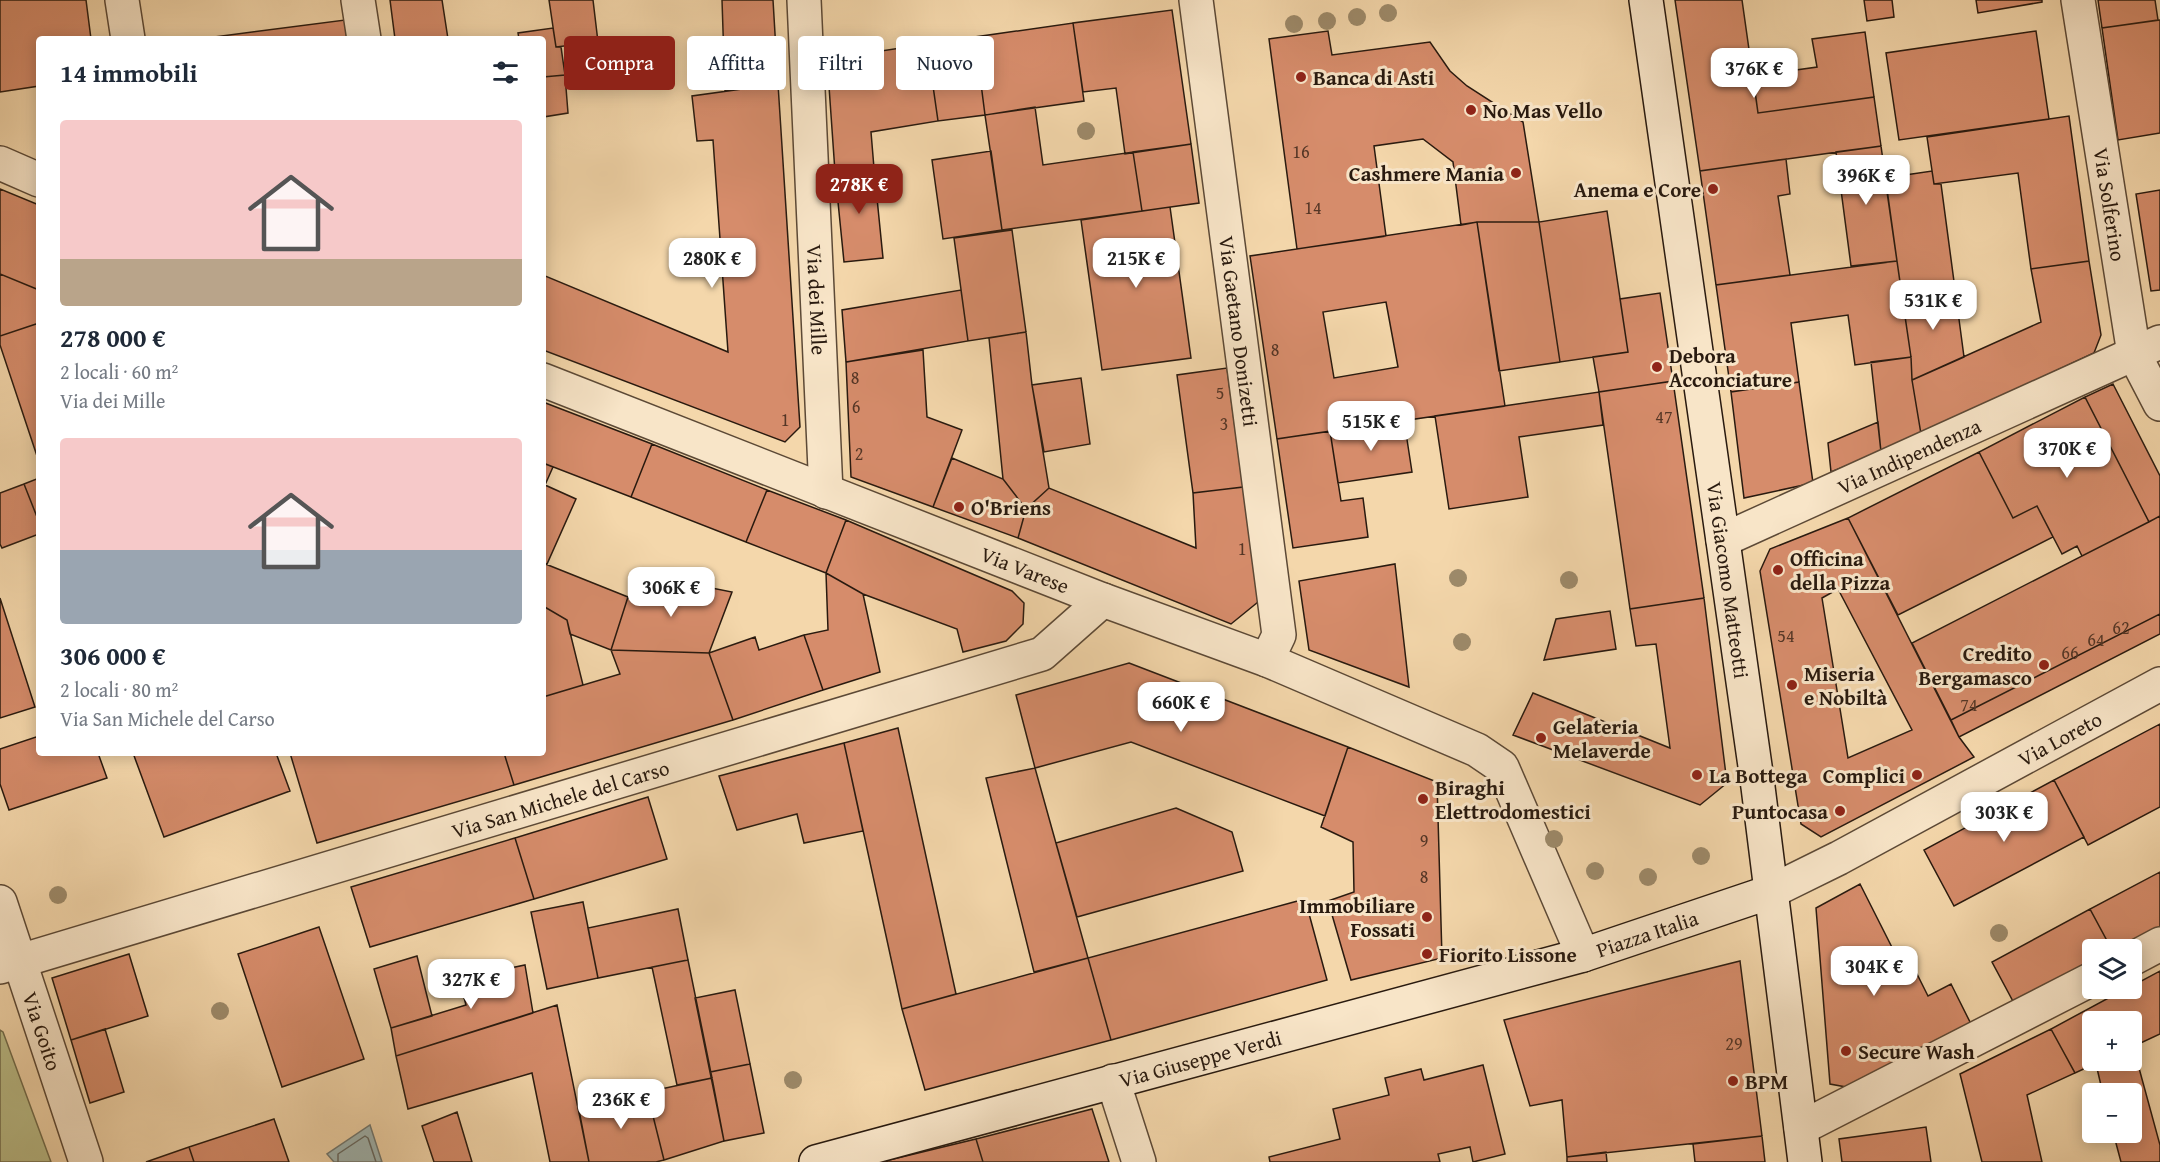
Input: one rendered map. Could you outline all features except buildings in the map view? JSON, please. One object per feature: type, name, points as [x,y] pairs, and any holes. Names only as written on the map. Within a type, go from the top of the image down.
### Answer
[{"type":"street","points":[[122,0],[128,36]]},
{"type":"street","points":[[358,0],[363,36]]},
{"type":"street","name":"Via dei Mille","points":[[804,0],[826,492]]},
{"type":"street","name":"Via Gaetano Donizetti","points":[[1196,0],[1279,635],[1267,660]]},
{"type":"street","name":"Via Giacomo Matteotti","points":[[1646,0],[1758,787],[1805,1162]]},
{"type":"street","name":"Via Solferino","points":[[2078,0],[2160,404]]},
{"type":"street","points":[[0,163],[36,179]]},
{"type":"street","name":"Via Indipendenza","points":[[1723,540],[2147,348]]},
{"type":"street","name":"Via Varese","points":[[546,381],[1103,600],[1267,660],[1477,750],[1502,767]]},
{"type":"street","name":"Via San Michele del Carso","points":[[10,964],[1042,654],[1103,600]]},
{"type":"street","name":"Via Loreto","points":[[1770,892],[1850,852],[2160,684]]},
{"type":"street","name":"Piazza Italia","points":[[1502,767],[1583,955],[1770,892]]},
{"type":"street","name":"Via Goito","points":[[0,902],[10,964],[86,1162]]},
{"type":"street","points":[[2142,954],[2160,944]]},
{"type":"street","name":"Via Giuseppe Verdi","points":[[816,1162],[1583,955]]},
{"type":"street","points":[[1801,1128],[2082,984]]},
{"type":"street","points":[[1113,1081],[1139,1162]]},
{"type":"green space","points":[[0,1030],[3,1032],[51,1162],[0,1162]]},
{"type":"water","points":[[370,1125],[382,1162],[334,1162],[327,1154]]},
{"type":"place","name":"Banca di Asti","points":[[1301,77]]},
{"type":"place","name":"No Mas Vello","points":[[1471,110]]},
{"type":"place","name":"Cashmere Mania","points":[[1516,173]]},
{"type":"place","name":"Anema e Core","points":[[1713,189]]},
{"type":"place","name":"Debora Acconciature","points":[[1657,367]]},
{"type":"place","name":"O'Briens","points":[[959,507]]},
{"type":"place","name":"Officina della Pizza","points":[[1778,570]]},
{"type":"place","name":"Credito Bergamasco","points":[[2044,665]]},
{"type":"place","name":"Miseria e Nobiltà","points":[[1792,685]]},
{"type":"place","name":"Gelateria Melaverde","points":[[1541,738]]},
{"type":"place","name":"La Bottega","points":[[1697,775]]},
{"type":"place","name":"Complici","points":[[1917,775]]},
{"type":"place","name":"Biraghi Elettrodomestici","points":[[1423,799]]},
{"type":"place","name":"Puntocasa","points":[[1840,811]]},
{"type":"place","name":"Immobiliare Fossati","points":[[1427,917]]},
{"type":"place","name":"Fiorito Lissone","points":[[1427,954]]},
{"type":"place","name":"Secure Wash","points":[[1846,1051]]},
{"type":"place","name":"BPM","points":[[1733,1081]]}]
